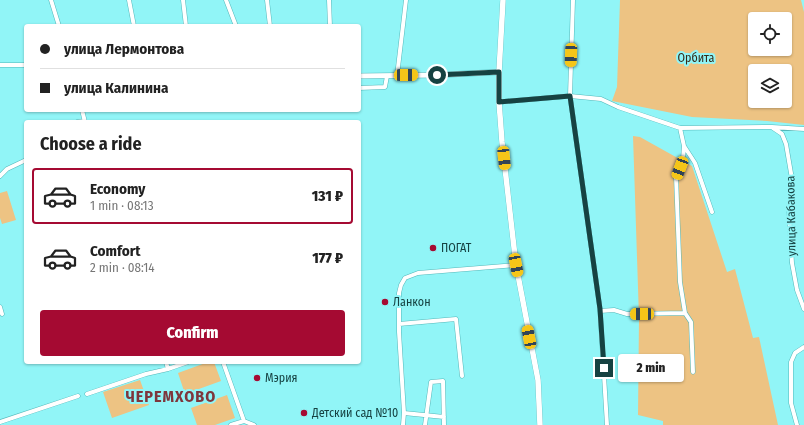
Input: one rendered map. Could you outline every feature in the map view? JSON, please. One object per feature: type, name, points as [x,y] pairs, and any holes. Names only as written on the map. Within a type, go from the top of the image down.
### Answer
[{"type":"main road","points":[[503,0],[499,102],[516,265],[538,380],[540,425]]},
{"type":"street","points":[[51,0],[58,24]]},
{"type":"street","points":[[128,0],[134,24]]},
{"type":"street","points":[[183,0],[186,24]]},
{"type":"street","points":[[226,0],[235,24]]},
{"type":"street","points":[[267,0],[270,24]]},
{"type":"street","points":[[329,0],[330,24]]},
{"type":"street","points":[[397,76],[406,0]]},
{"type":"street","points":[[573,0],[570,96],[600,311],[607,425]]},
{"type":"street","points":[[0,65],[24,65]]},
{"type":"street","points":[[361,76],[499,72]]},
{"type":"street","points":[[361,88],[385,87],[387,76]]},
{"type":"street","points":[[499,102],[570,96],[601,99],[618,107],[680,128],[772,127],[804,129]]},
{"type":"street","name":"улица Кабакова","points":[[772,127],[782,134],[786,144],[792,179],[789,213],[792,263],[797,290],[804,309]]},
{"type":"street","points":[[680,128],[684,146],[683,159],[676,176],[680,282],[685,313],[691,322],[693,372]]},
{"type":"street","points":[[684,146],[695,163],[712,212]]},
{"type":"street","points":[[0,176],[7,169],[24,161]]},
{"type":"street","points":[[403,425],[404,413],[399,324],[399,294],[401,285],[405,278],[418,273],[516,265]]},
{"type":"street","points":[[0,307],[2,314]]},
{"type":"street","points":[[600,311],[614,310],[627,314],[685,313]]},
{"type":"street","points":[[399,324],[456,320],[462,376]]},
{"type":"street","points":[[797,425],[791,403],[791,362],[795,354],[804,348]]},
{"type":"street","points":[[167,364],[168,369]]},
{"type":"street","points":[[87,394],[146,374],[182,364]]},
{"type":"street","points":[[224,364],[244,421]]},
{"type":"street","points":[[425,425],[430,382],[443,381],[444,425]]},
{"type":"street","points":[[0,422],[78,396]]},
{"type":"street","points":[[404,413],[444,417]]},
{"type":"street","points":[[231,425],[244,421],[254,425]]},
{"type":"green space","name":"Орбита","points":[[620,0],[801,0],[804,12],[804,125],[767,121],[692,117],[612,101],[617,87]]},
{"type":"green space","points":[[633,136],[640,137],[692,166],[727,272],[735,269],[753,338],[759,337],[778,425],[663,425],[663,421],[638,415],[639,318]]},
{"type":"green space","points":[[7,191],[16,220],[2,224],[0,218],[0,193]]},
{"type":"green space","points":[[203,364],[215,364],[221,381],[185,394],[178,373]]},
{"type":"green space","points":[[140,380],[149,405],[112,418],[103,392]]},
{"type":"green space","points":[[227,395],[235,418],[215,425],[197,425],[191,408]]},
{"type":"place","name":"ПОГАТ","points":[[433,248]]},
{"type":"place","name":"Ланкон","points":[[385,302]]},
{"type":"place","name":"Мэрия","points":[[257,378]]},
{"type":"place","name":"Детский сад №10","points":[[304,413]]},
{"type":"district","name":"ЧЕРЕМХОВО","points":[[171,396]]},
{"type":"route","points":[[437,75],[499,72],[499,102],[570,96],[600,309],[604,368]]}]
